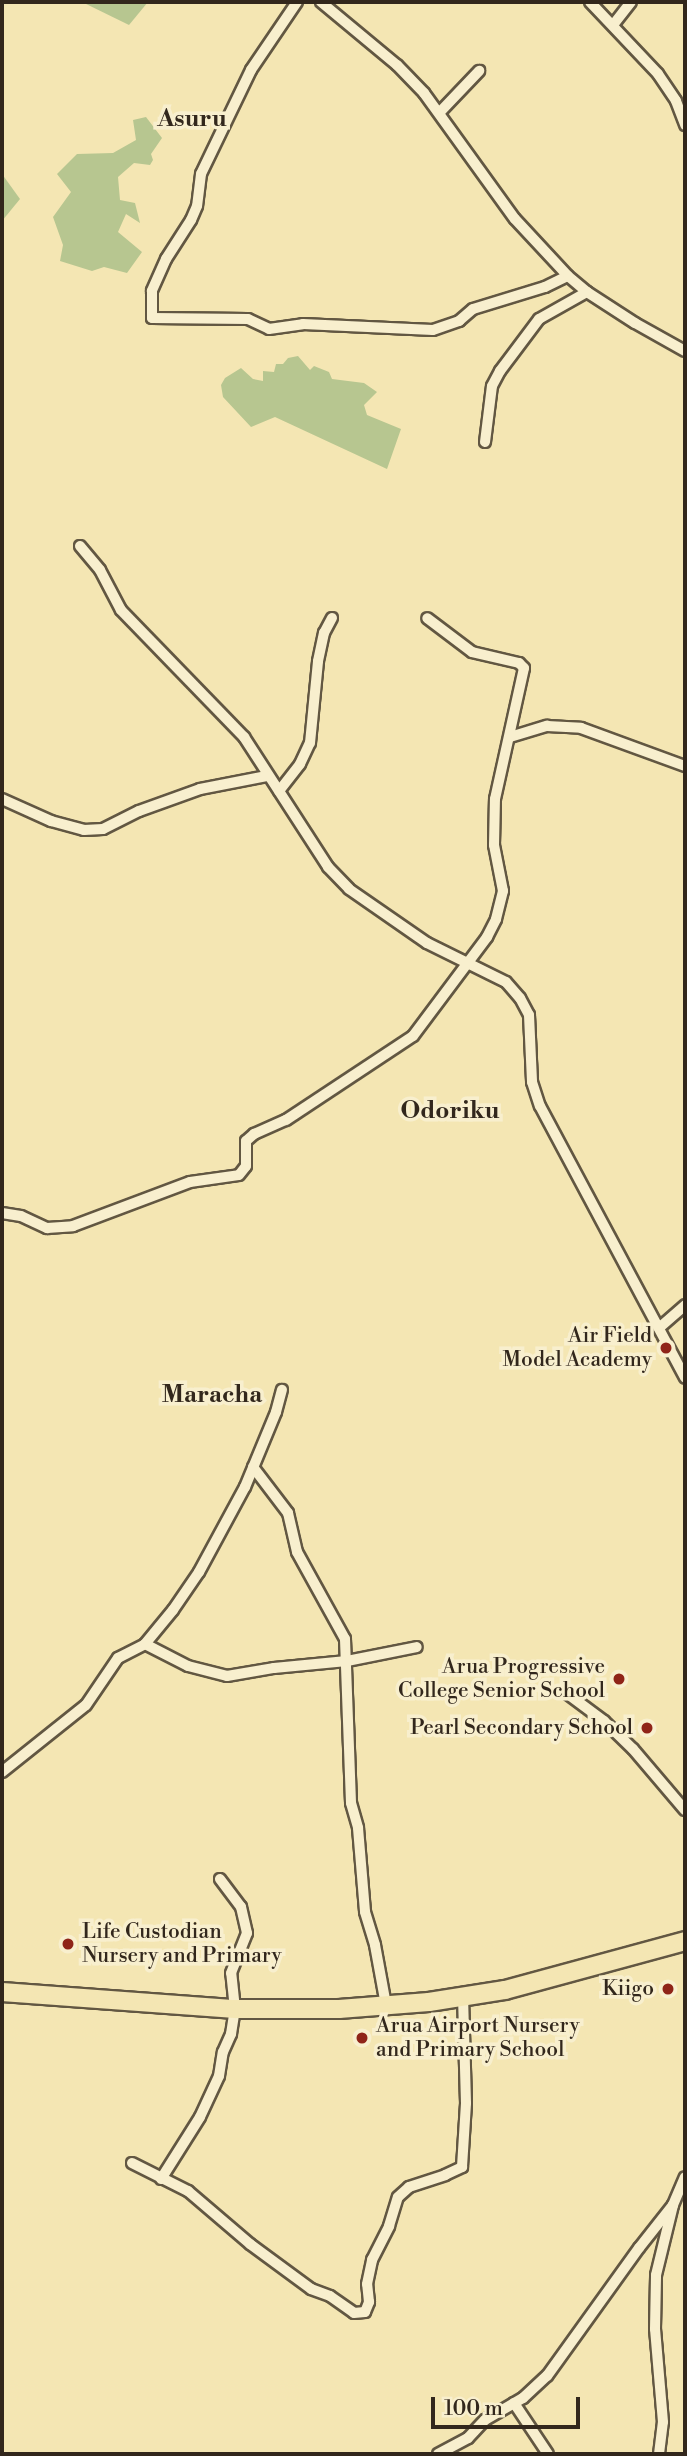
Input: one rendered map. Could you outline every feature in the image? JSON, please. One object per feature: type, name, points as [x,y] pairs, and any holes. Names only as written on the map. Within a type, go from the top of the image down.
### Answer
[{"type":"main road","points":[[2,1992],[235,2009],[297,2011],[386,2006],[505,1990],[685,1941]]},
{"type":"street","points":[[297,2],[251,70],[201,174],[197,206],[152,291],[152,318],[248,319],[269,329],[303,324],[433,330],[459,321],[472,309],[536,290],[568,276]]},
{"type":"street","points":[[321,2],[397,65],[440,112],[515,219],[568,276],[587,292],[685,351]]},
{"type":"street","points":[[590,2],[668,88],[685,125]]},
{"type":"street","points":[[613,25],[631,2]]},
{"type":"street","points":[[440,112],[479,71]]},
{"type":"street","points":[[485,442],[492,386],[500,371],[533,324],[587,292]]},
{"type":"street","points":[[80,546],[100,570],[121,610],[217,705],[244,737],[328,866],[349,889],[400,927],[506,982],[520,998],[529,1015],[532,1082],[540,1106],[685,1378]]},
{"type":"street","points":[[279,791],[300,765],[310,743],[318,661],[324,633],[332,618]]},
{"type":"street","points":[[2,1213],[21,1216],[47,1227],[73,1226],[190,1182],[239,1175],[246,1166],[245,1148],[250,1136],[286,1120],[402,1046],[424,1025],[468,964],[487,937],[501,902],[503,891],[494,845],[494,816],[523,681],[523,665],[472,653],[427,618]]},
{"type":"street","points":[[510,737],[547,726],[581,728],[685,766]]},
{"type":"street","points":[[2,799],[51,821],[84,830],[103,829],[139,811],[200,789],[267,776]]},
{"type":"street","points":[[659,1328],[685,1305]]},
{"type":"street","points":[[2,1772],[86,1704],[118,1658],[145,1644],[199,1572],[253,1467],[276,1412],[282,1390]]},
{"type":"street","points":[[253,1467],[288,1513],[297,1552],[339,1623],[345,1639],[351,1803],[358,1828],[365,1912],[386,2006]]},
{"type":"street","points":[[145,1644],[188,1666],[227,1676],[274,1668],[347,1661],[417,1647]]},
{"type":"street","points":[[565,1692],[623,1740],[685,1810]]},
{"type":"street","points":[[161,2179],[200,2117],[219,2076],[222,2052],[231,2034],[235,2009],[231,1973],[247,1933],[241,1907],[220,1879]]},
{"type":"street","points":[[132,2163],[194,2195],[250,2244],[311,2289],[330,2296],[354,2312],[365,2312],[369,2302],[367,2284],[372,2260],[389,2226],[398,2197],[408,2187],[462,2166],[466,2103],[463,1997]]},
{"type":"street","points":[[659,2454],[663,2423],[654,2300],[659,2254],[673,2205],[685,2177]]},
{"type":"street","points":[[438,2454],[456,2447],[485,2420],[513,2403],[547,2376],[673,2205]]},
{"type":"street","points":[[513,2403],[548,2454]]},
{"type":"green space","points":[[82,2],[148,2],[129,25]]},
{"type":"green space","points":[[146,117],[162,138],[151,154],[153,160],[150,165],[134,163],[118,177],[120,200],[135,203],[140,223],[126,214],[118,232],[142,252],[127,273],[104,267],[92,271],[60,261],[63,245],[53,217],[71,192],[57,174],[77,154],[113,153],[136,140],[133,120]]},
{"type":"green space","points":[[2,174],[20,199],[2,221]]},
{"type":"green space","points":[[298,356],[310,370],[314,366],[329,372],[332,379],[364,383],[377,392],[364,405],[367,415],[401,429],[387,469],[275,417],[251,427],[223,397],[221,385],[225,378],[241,368],[253,379],[263,381],[263,371],[274,372],[276,364],[283,364],[288,358]]},
{"type":"place","name":"Air Field Model Academy","points":[[666,1348]]},
{"type":"place","name":"Arua Progressive College Senior School","points":[[619,1679]]},
{"type":"place","name":"Pearl Secondary School","points":[[647,1728]]},
{"type":"place","name":"Life Custodian Nursery and Primary","points":[[68,1944]]},
{"type":"place","name":"Kiigo","points":[[668,1989]]},
{"type":"place","name":"Arua Airport Nursery and Primary School","points":[[362,2038]]},
{"type":"district","name":"Asuru","points":[[192,120]]},
{"type":"district","name":"Odoriku","points":[[450,1112]]},
{"type":"district","name":"Maracha","points":[[212,1396]]}]
